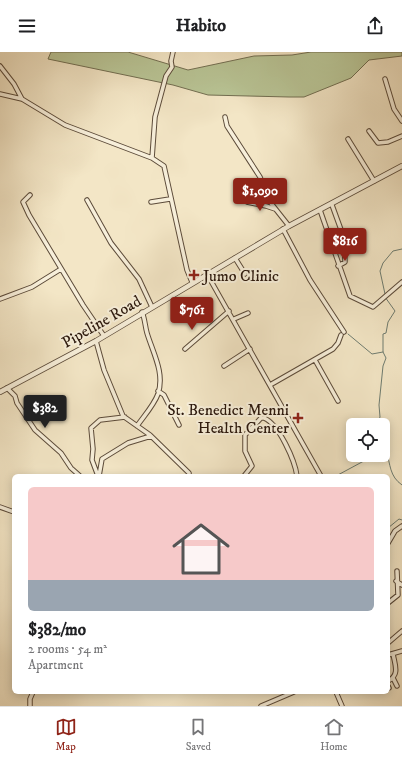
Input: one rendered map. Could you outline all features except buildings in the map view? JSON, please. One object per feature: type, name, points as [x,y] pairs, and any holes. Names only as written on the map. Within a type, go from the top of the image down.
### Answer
[{"type":"street","points":[[152,158],[155,117],[166,76],[172,67],[170,61],[173,52]]},
{"type":"street","points":[[0,66],[14,84],[22,99]]},
{"type":"street","points":[[385,78],[394,109],[402,121]]},
{"type":"street","points":[[0,94],[22,99],[65,125],[152,158],[164,166],[170,199],[186,266],[192,282]]},
{"type":"street","points":[[225,117],[227,126],[260,177],[270,202],[289,226]]},
{"type":"street","points":[[369,131],[378,143],[388,142],[402,136]]},
{"type":"street","points":[[348,139],[374,181]]},
{"type":"street","name":"Pipeline Road","points":[[0,392],[96,341],[192,282],[283,229],[332,205],[402,166]]},
{"type":"street","points":[[30,196],[23,202],[37,230],[104,336]]},
{"type":"street","points":[[151,202],[170,199]]},
{"type":"street","points":[[87,200],[111,243],[138,279],[152,307]]},
{"type":"street","points":[[247,202],[276,210]]},
{"type":"street","points":[[332,205],[344,238],[345,262],[338,266]]},
{"type":"street","points":[[320,210],[348,293],[353,298],[373,307],[402,282]]},
{"type":"street","points":[[270,384],[336,347],[343,333],[310,280],[283,229]]},
{"type":"street","points":[[235,258],[245,274]]},
{"type":"street","points":[[0,299],[32,287],[62,269]]},
{"type":"street","points":[[207,274],[321,474]]},
{"type":"street","points":[[185,349],[210,325],[229,311]]},
{"type":"street","points":[[137,426],[158,391],[159,366],[142,312]]},
{"type":"street","points":[[234,319],[248,313]]},
{"type":"street","points":[[96,341],[104,370],[124,417]]},
{"type":"street","points":[[224,366],[250,348]]},
{"type":"street","points":[[315,360],[338,401]]},
{"type":"street","points":[[7,388],[16,396],[17,403],[35,430],[61,453],[71,468],[78,474]]},
{"type":"street","points":[[158,391],[164,394],[179,425]]},
{"type":"street","points":[[119,417],[122,411]]},
{"type":"street","points":[[98,474],[92,460],[93,449],[91,428],[100,420],[119,417],[124,417],[151,436],[189,474]]},
{"type":"street","points":[[246,474],[252,466],[245,451],[245,435],[264,418],[270,422],[281,436],[295,466],[297,474]]},
{"type":"street","points":[[99,474],[102,459],[128,443],[151,436]]},
{"type":"street","points":[[0,507],[12,511]]},
{"type":"street","points":[[390,540],[395,531],[402,526]]},
{"type":"street","points":[[390,601],[398,595],[396,581],[397,571]]},
{"type":"street","points":[[396,581],[402,585]]},
{"type":"street","points":[[390,641],[402,631]]},
{"type":"street","points":[[390,655],[402,651]]},
{"type":"street","points":[[390,679],[393,678],[397,671],[393,654]]},
{"type":"street","points":[[393,678],[397,686]]},
{"type":"street","points":[[30,706],[33,694]]},
{"type":"street","points":[[261,706],[289,694]]},
{"type":"street","points":[[337,694],[342,706]]},
{"type":"green space","points":[[51,52],[128,52],[188,70],[254,56],[292,55],[311,52],[402,52],[402,56],[369,60],[351,78],[304,97],[289,97],[208,95],[173,85],[48,59]]},
{"type":"waterway","points":[[385,294],[380,271],[383,263],[393,251],[402,249]]},
{"type":"waterway","points":[[380,418],[379,405],[383,366],[386,358],[383,352],[383,334],[386,333],[388,322],[395,311],[385,297]]},
{"type":"waterway","points":[[348,334],[372,354],[383,352]]},
{"type":"waterway","points":[[340,474],[362,462]]},
{"type":"waterway","points":[[389,462],[395,478],[402,485]]},
{"type":"waterway","points":[[390,526],[399,519],[402,520]]},
{"type":"place","name":"Jumo Clinic","points":[[194,275]]},
{"type":"place","name":"St. Benedict Menni Health Center","points":[[298,418]]}]
